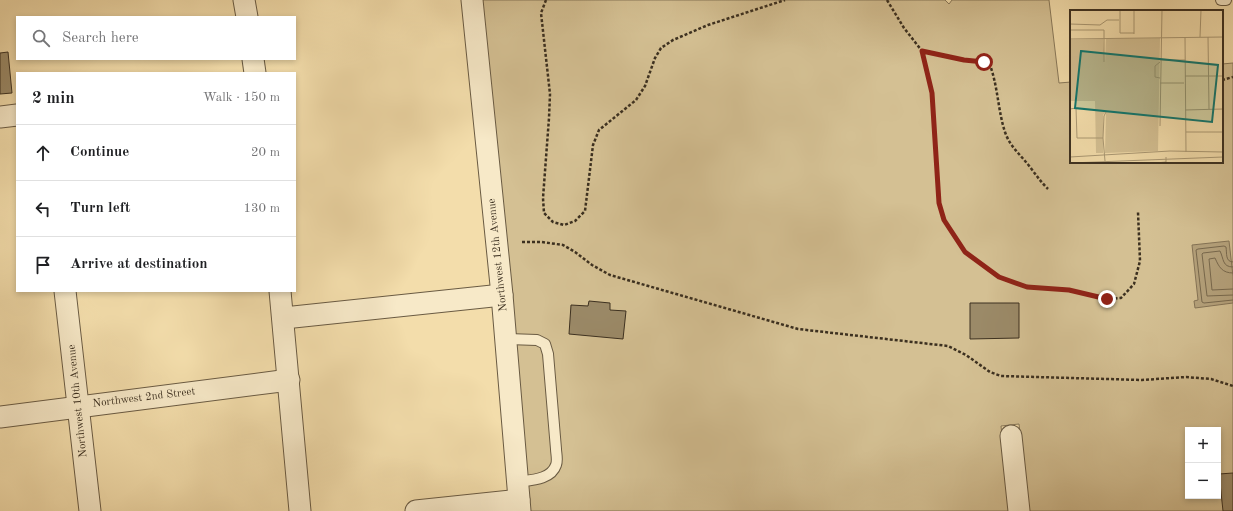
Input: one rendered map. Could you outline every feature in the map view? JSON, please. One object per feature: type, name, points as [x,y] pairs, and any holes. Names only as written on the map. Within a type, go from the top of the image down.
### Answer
[{"type":"street","points":[[244,0],[247,16]]},
{"type":"street","name":"Northwest 12th Avenue","points":[[472,0],[502,296],[519,498]]},
{"type":"street","points":[[253,60],[255,72]]},
{"type":"street","points":[[0,117],[16,115]]},
{"type":"street","name":"Northwest 10th Avenue","points":[[65,292],[90,511]]},
{"type":"street","points":[[280,292],[284,318],[300,511]]},
{"type":"street","points":[[284,318],[502,296]]},
{"type":"street","name":"Northwest 2nd Street","points":[[0,417],[289,380]]},
{"type":"street","points":[[1012,436],[1019,511]]},
{"type":"street","points":[[416,511],[519,498]]},
{"type":"lane","points":[[1221,0],[1226,0]]},
{"type":"lane","points":[[506,339],[537,340],[545,344],[548,354],[556,441],[556,464],[552,472],[542,478],[519,498]]},
{"type":"path","points":[[546,0],[541,13],[550,94],[550,118],[543,198],[544,213],[553,222],[564,225],[575,221],[584,211],[593,145],[599,130],[636,100],[645,86],[655,58],[661,48],[673,40],[708,25],[785,0]]},
{"type":"path","points":[[772,4],[775,0]]},
{"type":"path","points":[[888,0],[904,28],[922,51],[932,93],[939,203],[944,220],[965,252],[999,277],[1027,287],[1069,290],[1107,299],[1121,298],[1134,284],[1140,261],[1138,212]]},
{"type":"path","points":[[922,51],[964,60],[984,62],[990,65],[994,75],[1004,131],[1008,141],[1048,189]]},
{"type":"path","points":[[1223,80],[1233,77]]},
{"type":"path","points":[[522,242],[542,242],[563,245],[592,265],[610,275],[798,329],[948,346],[966,355],[990,372],[1001,376],[1142,380],[1186,377],[1211,379],[1232,386]]},
{"type":"shaded area","points":[[482,0],[945,0],[949,4],[952,0],[1049,0],[1059,83],[1070,82],[1070,163],[1223,163],[1223,64],[1233,63],[1233,511],[1029,511],[1019,424],[1001,426],[1010,511],[529,511]]},
{"type":"water","points":[[1229,241],[1233,276],[1233,303],[1195,308],[1194,301],[1198,300],[1192,245]]},
{"type":"building","points":[[8,52],[12,93],[0,94],[0,53]]},
{"type":"building","points":[[589,301],[610,303],[610,310],[626,311],[623,339],[569,334],[571,305],[588,306]]},
{"type":"building","points":[[970,303],[1019,303],[1019,338],[970,339]]},
{"type":"building","points":[[1233,473],[1233,511],[1223,511],[1221,474]]},
{"type":"route","points":[[984,62],[964,60],[922,51],[932,93],[939,203],[944,220],[965,252],[999,277],[1027,287],[1069,290],[1107,299]]}]
